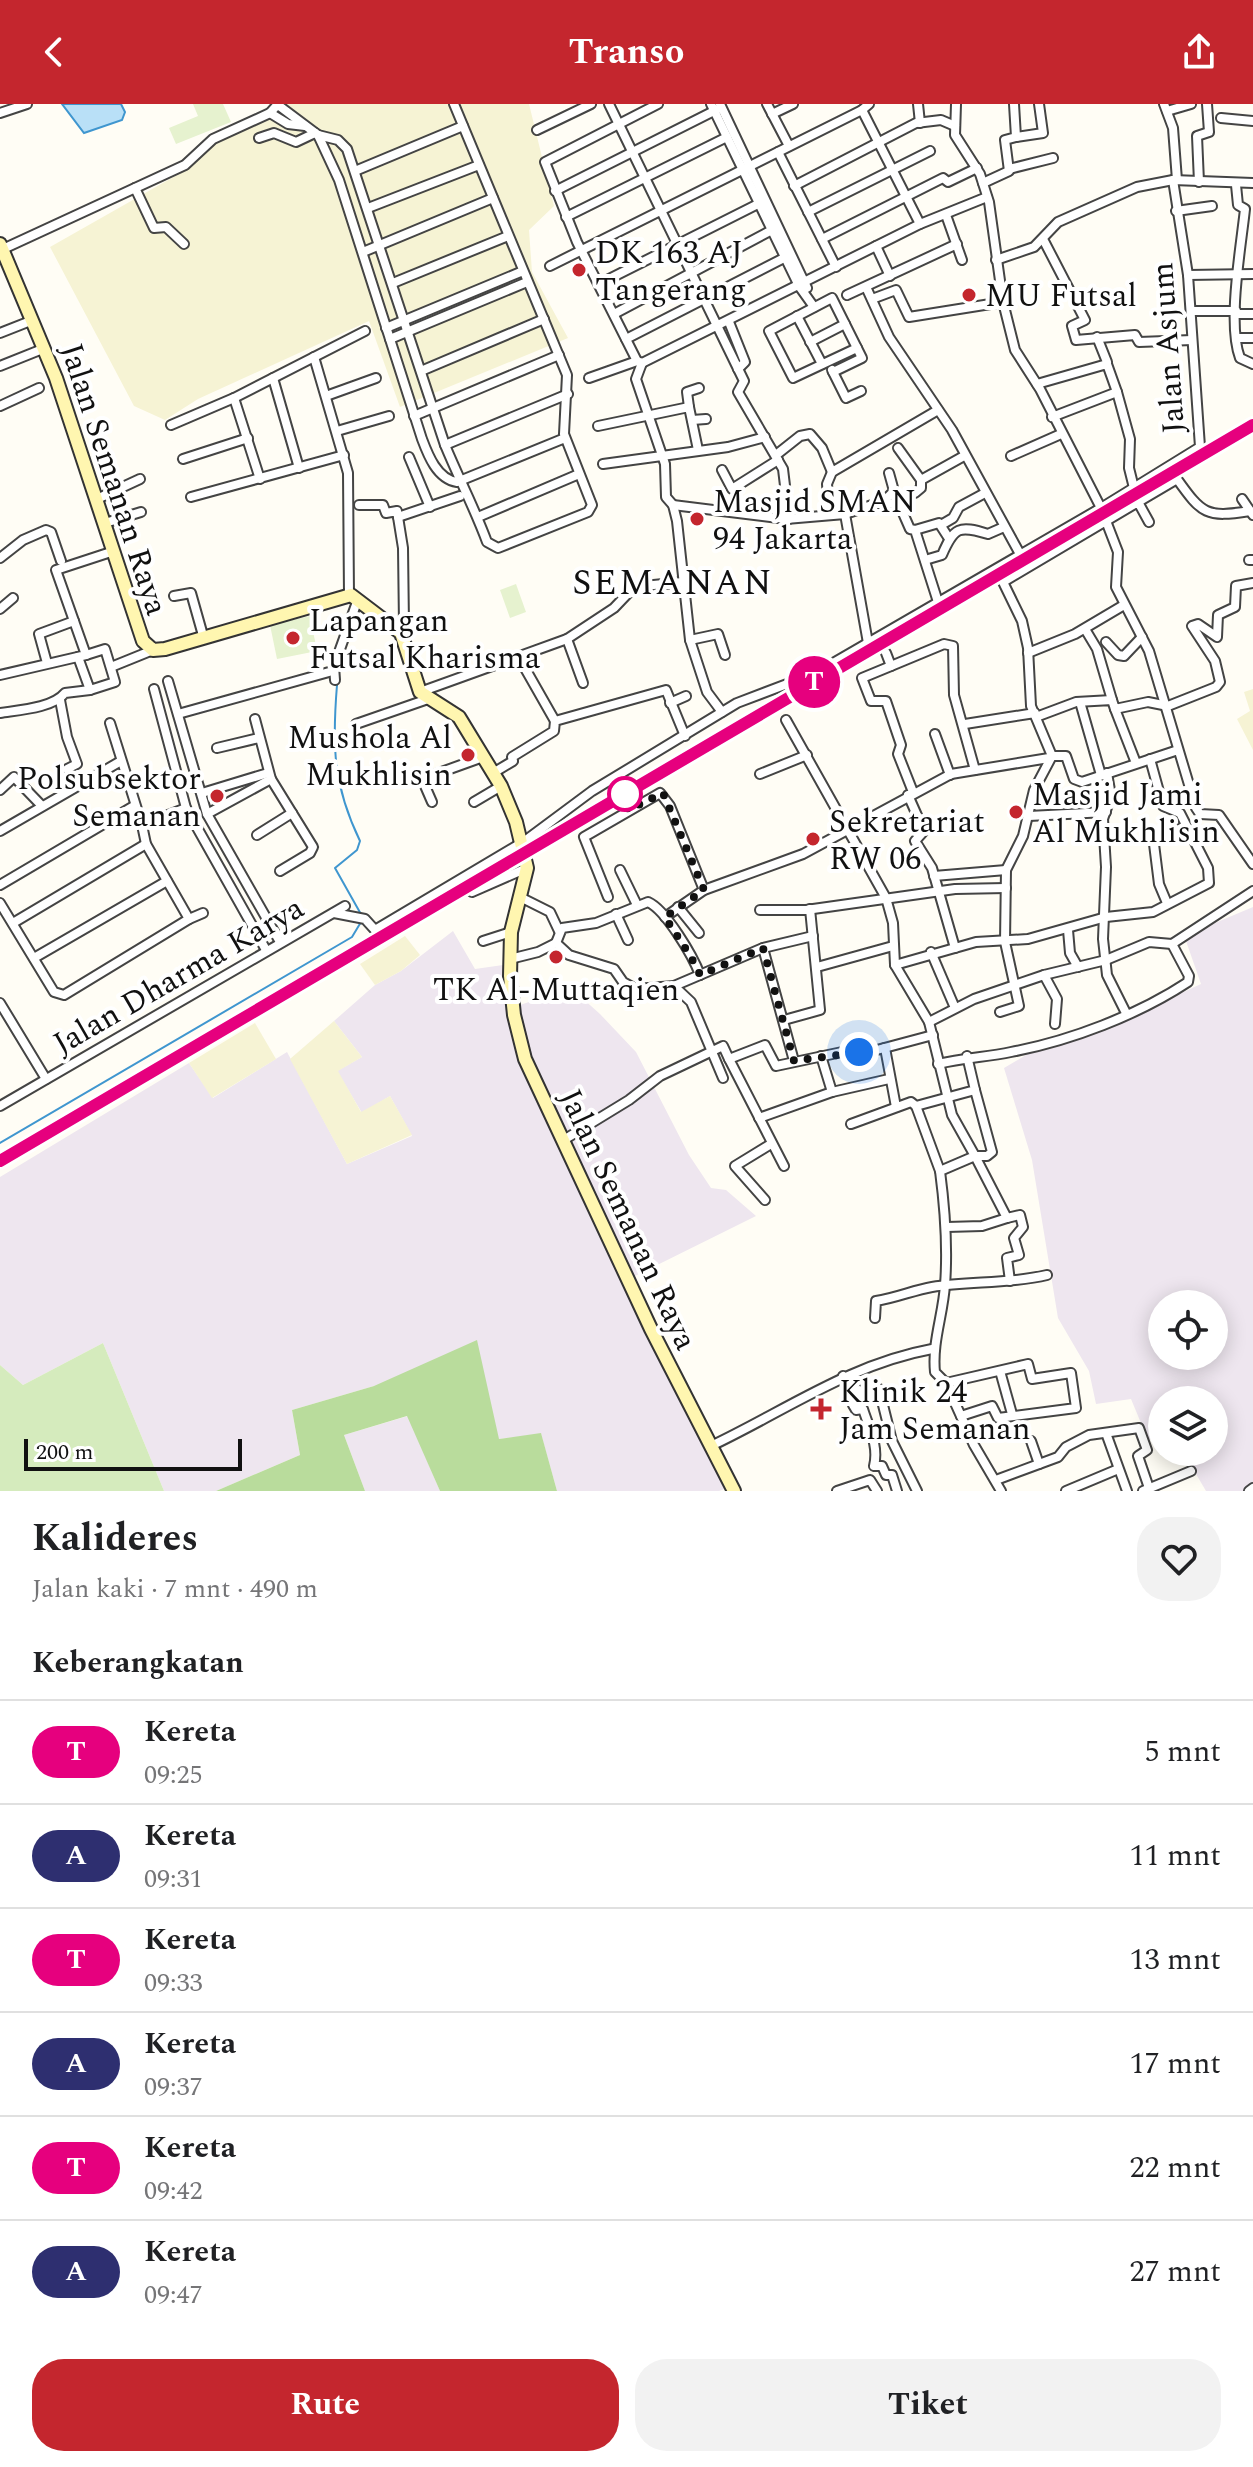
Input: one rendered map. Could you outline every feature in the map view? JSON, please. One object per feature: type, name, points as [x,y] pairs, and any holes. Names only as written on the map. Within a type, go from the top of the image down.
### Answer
[{"type":"street","points":[[0,113],[27,104]]},
{"type":"street","points":[[1,247],[185,165],[213,139],[270,113],[278,104],[316,134],[344,145],[381,244],[445,445],[460,481],[469,491],[489,546],[498,548],[588,512],[592,505],[565,438],[567,378],[454,104]]},
{"type":"street","points":[[537,130],[591,104]]},
{"type":"street","points":[[609,104],[744,382],[738,392],[777,457],[786,478],[789,519]]},
{"type":"street","points":[[658,104],[546,159],[555,191],[581,250],[639,362],[636,379],[645,414],[662,456],[666,497],[673,505],[690,640],[707,692],[722,712]]},
{"type":"street","points":[[767,104],[789,146]]},
{"type":"street","points":[[772,114],[793,104]]},
{"type":"street","points":[[918,104],[920,123]]},
{"type":"street","points":[[956,104],[956,138],[977,168],[987,197],[1003,302],[1018,358],[1037,384],[1107,520],[1118,552],[1116,587],[1142,637],[1168,706],[1178,750],[1199,813],[1219,815],[1253,863]]},
{"type":"street","points":[[1014,104],[1016,137]]},
{"type":"street","points":[[1009,169],[1005,140],[1043,133],[1039,104]]},
{"type":"street","points":[[1166,108],[1191,104]]},
{"type":"street","points":[[1199,182],[1197,136],[1209,132],[1207,104]]},
{"type":"street","points":[[555,191],[717,106]]},
{"type":"street","points":[[717,106],[727,137],[748,168]]},
{"type":"street","points":[[717,106],[814,307]]},
{"type":"street","points":[[550,266],[866,107],[878,141],[920,224]]},
{"type":"street","name":"Jalan Asjum","points":[[334,913],[363,919],[377,929],[520,844],[592,791],[722,712],[756,694],[816,673],[1200,447],[1188,275],[1176,211],[1173,128],[1166,108]]},
{"type":"street","points":[[270,113],[288,124],[306,126]]},
{"type":"street","points":[[1221,118],[1253,121]]},
{"type":"street","points":[[794,186],[878,141],[920,123],[941,120],[955,126]]},
{"type":"street","points":[[355,171],[463,126]]},
{"type":"street","points":[[259,138],[274,133],[296,142],[316,134]]},
{"type":"street","points":[[316,134],[339,180],[414,416],[433,463],[449,481],[460,481],[565,438]]},
{"type":"street","points":[[566,217],[646,180],[727,137]]},
{"type":"street","points":[[808,212],[930,151]]},
{"type":"street","points":[[778,152],[836,267]]},
{"type":"street","points":[[983,183],[1009,169],[1053,158]]},
{"type":"street","points":[[368,208],[479,165]]},
{"type":"street","points":[[822,239],[943,178],[948,182],[977,168]]},
{"type":"street","points":[[996,260],[1034,247],[1058,222],[1115,195],[1175,180],[1236,185],[1253,183]]},
{"type":"street","points":[[1236,185],[1238,205],[1245,209],[1238,273],[1236,338],[1240,358],[1253,364]]},
{"type":"street","points":[[135,188],[154,228],[166,227],[184,244]]},
{"type":"street","points":[[589,378],[639,362],[729,322],[920,224],[987,197]]},
{"type":"street","points":[[363,252],[493,198]]},
{"type":"street","points":[[1176,211],[1212,206]]},
{"type":"street","points":[[765,207],[772,230],[803,284]]},
{"type":"street","points":[[599,284],[677,244],[765,207]]},
{"type":"street","points":[[946,215],[962,260]]},
{"type":"street","points":[[614,314],[772,230]]},
{"type":"street","points":[[393,283],[508,236]]},
{"type":"street","points":[[1043,239],[1084,319],[1071,326],[1075,339],[1135,335],[1139,342],[1192,340]]},
{"type":"street","points":[[847,295],[957,244]]},
{"type":"street","points":[[876,246],[890,276]]},
{"type":"street","name":"Jalan Semanan Raya","points":[[1,247],[45,348],[139,634],[153,650],[204,639],[353,597]]},
{"type":"street","points":[[626,339],[786,257]]},
{"type":"street","points":[[386,328],[523,271]]},
{"type":"street","points":[[1188,275],[1253,274]]},
{"type":"street","points":[[390,339],[527,282]]},
{"type":"street","points":[[866,287],[889,337],[938,410],[1020,554]]},
{"type":"street","points":[[872,299],[896,290],[909,317],[1003,302]]},
{"type":"street","points":[[833,372],[862,358],[857,348],[845,324],[832,298],[769,331],[793,378],[857,348]]},
{"type":"street","points":[[1191,311],[1253,314]]},
{"type":"street","points":[[797,316],[846,398],[861,391]]},
{"type":"street","points":[[421,371],[544,319]]},
{"type":"street","points":[[0,333],[33,320]]},
{"type":"street","points":[[729,322],[745,362],[738,369]]},
{"type":"street","points":[[810,342],[845,324]]},
{"type":"street","points":[[171,425],[234,398],[365,331]]},
{"type":"street","points":[[1097,337],[1130,439],[1129,468],[1134,488]]},
{"type":"street","points":[[1236,338],[1253,338]]},
{"type":"street","points":[[0,366],[45,348]]},
{"type":"street","points":[[414,416],[559,355]]},
{"type":"street","points":[[178,714],[332,676],[353,597],[348,473],[314,357]]},
{"type":"street","points":[[1037,384],[1107,362]]},
{"type":"street","points":[[273,378],[299,468]]},
{"type":"street","points":[[326,396],[376,378]]},
{"type":"street","points":[[0,406],[39,388]]},
{"type":"street","points":[[698,450],[687,392],[699,388]]},
{"type":"street","points":[[1052,417],[1117,392]]},
{"type":"street","points":[[445,445],[568,394]]},
{"type":"street","points":[[234,398],[260,479]]},
{"type":"street","points":[[598,426],[689,407]]},
{"type":"street","points":[[829,514],[827,484],[832,472],[938,410]]},
{"type":"street","points":[[337,431],[389,416]]},
{"type":"street","points":[[692,420],[706,419]]},
{"type":"street","points":[[722,470],[732,489],[777,457],[800,436],[810,434],[822,448],[832,472]]},
{"type":"street","points":[[1011,456],[1061,434]]},
{"type":"street","points":[[603,464],[728,447],[765,437]]},
{"type":"street","points":[[183,459],[248,438]]},
{"type":"street","points":[[898,448],[921,480],[921,488],[915,493]]},
{"type":"street","points":[[191,497],[344,455]]},
{"type":"street","points":[[921,480],[964,456]]},
{"type":"street","points":[[409,457],[430,507]]},
{"type":"street","points":[[882,503],[894,491],[889,473]]},
{"type":"street","points":[[478,517],[579,474]]},
{"type":"street","points":[[97,499],[140,479]]},
{"type":"street","points":[[1000,1012],[1018,1007],[1005,942],[1006,870],[1023,836],[1034,790],[1050,757],[1036,715],[1022,621],[1003,582],[1177,479],[1192,502],[1207,513],[1251,513],[1246,500]]},
{"type":"street","points":[[673,505],[789,519],[845,514],[882,503],[899,504],[910,529],[915,530],[941,525],[953,518],[959,507],[985,493]]},
{"type":"street","points":[[398,517],[460,496]]},
{"type":"street","points":[[1138,502],[1149,522]]},
{"type":"street","points":[[359,505],[383,505],[386,513],[397,511],[403,548],[404,625],[401,633]]},
{"type":"street","points":[[105,523],[141,512]]},
{"type":"street","points":[[845,514],[868,643]]},
{"type":"street","points":[[925,560],[943,554],[948,537],[941,525]]},
{"type":"street","points":[[948,537],[968,528],[988,534],[1004,527]]},
{"type":"street","points":[[0,558],[23,540],[46,530],[51,532],[61,561]]},
{"type":"street","points":[[915,530],[938,602]]},
{"type":"street","points":[[90,690],[74,621],[56,570],[114,551]]},
{"type":"street","points":[[356,724],[518,656],[567,639],[614,608],[634,587],[683,582]]},
{"type":"street","points":[[965,724],[1036,715],[1080,702],[1148,702],[1168,706],[1219,685],[1215,661],[1192,626],[1198,624],[1217,637],[1218,615],[1235,607],[1236,586],[1253,583]]},
{"type":"street","points":[[174,596],[191,593],[204,639]]},
{"type":"street","points":[[353,597],[401,633],[424,696]]},
{"type":"street","points":[[0,609],[13,598]]},
{"type":"street","points":[[1028,653],[1085,629],[1124,605]]},
{"type":"street","points":[[47,663],[39,634],[74,621]]},
{"type":"street","points":[[1085,629],[1097,649],[1113,704],[1136,763]]},
{"type":"street","points":[[690,640],[718,634],[725,655]]},
{"type":"street","points":[[1106,642],[1118,655],[1124,656],[1142,637]]},
{"type":"street","points":[[567,639],[583,683]]},
{"type":"street","points":[[955,948],[934,876],[915,841],[924,829],[898,754],[901,743],[886,701],[871,701],[862,678],[944,644],[951,645],[954,695],[965,724],[975,770]]},
{"type":"street","points":[[0,675],[104,649],[115,682],[90,690],[65,693],[60,700],[0,713]]},
{"type":"street","points":[[111,667],[153,650]]},
{"type":"street","points":[[886,653],[891,666]]},
{"type":"street","points":[[493,773],[513,761],[512,757],[554,731],[555,721],[518,656]]},
{"type":"street","points":[[168,681],[207,814],[280,942]]},
{"type":"street","points":[[154,689],[186,808],[266,950]]},
{"type":"street","points":[[555,721],[666,690],[685,736]]},
{"type":"street","name":"Jalan Semanan Raya","points":[[424,696],[459,717],[501,786],[527,868],[511,932],[510,959],[514,1015],[525,1059],[562,1141],[734,1491]]},
{"type":"street","points":[[670,703],[686,696]]},
{"type":"street","points":[[60,700],[67,737],[77,764],[67,769],[75,782],[87,776],[90,779]]},
{"type":"street","points":[[1080,702],[1111,796],[1103,819],[1106,917],[1103,939],[1107,975],[1126,1013]]},
{"type":"street","points":[[255,719],[269,776],[312,850],[280,871]]},
{"type":"street","points":[[786,720],[886,898],[893,923],[895,965],[929,1022],[952,1115],[1007,1218]]},
{"type":"street","points":[[110,723],[146,844],[189,919]]},
{"type":"street","points":[[935,734],[950,775]]},
{"type":"street","points":[[217,748],[259,738]]},
{"type":"street","points":[[665,917],[704,890],[787,862],[950,775],[1066,756],[1074,779],[1082,782],[1178,750]]},
{"type":"street","points":[[760,774],[807,755]]},
{"type":"street","points":[[432,802],[422,779],[483,757]]},
{"type":"street","points":[[895,965],[931,952],[976,942],[1005,942],[1051,930],[1068,930],[1106,917],[1153,912],[1191,894],[1211,880],[1178,810],[1163,806],[1150,759]]},
{"type":"street","points":[[0,831],[121,761]]},
{"type":"street","points":[[202,793],[269,776]]},
{"type":"street","points":[[207,814],[269,776]]},
{"type":"street","points":[[0,790],[14,777],[42,806]]},
{"type":"street","points":[[474,802],[501,786]]},
{"type":"street","points":[[608,897],[584,837],[663,793],[704,890]]},
{"type":"street","points":[[0,885],[134,806]]},
{"type":"street","points":[[142,825],[186,808]]},
{"type":"street","points":[[1029,816],[1106,812]]},
{"type":"street","points":[[257,835],[292,813]]},
{"type":"street","points":[[1167,903],[1159,884],[1153,836],[1187,827]]},
{"type":"street","points":[[13,923],[146,844]]},
{"type":"street","points":[[472,892],[527,868]]},
{"type":"street","points":[[620,870],[637,905]]},
{"type":"street","points":[[934,876],[1006,870]]},
{"type":"street","points":[[34,958],[167,881]]},
{"type":"street","points":[[760,910],[810,909],[938,892],[1006,888]]},
{"type":"street","points":[[929,1022],[955,1008],[1044,975],[1106,960],[1149,942],[1172,944],[1253,891]]},
{"type":"street","points":[[510,959],[538,952],[556,943],[559,931],[550,912],[520,897]]},
{"type":"street","points":[[559,931],[596,923],[637,905],[651,903],[665,917],[681,945],[691,953],[700,975]]},
{"type":"street","name":"Jalan Dharma Karya","points":[[0,1106],[345,906]]},
{"type":"street","points":[[678,907],[699,933]]},
{"type":"street","points":[[1,908],[54,992],[64,995],[203,913]]},
{"type":"street","points":[[784,1020],[820,1010],[810,909]]},
{"type":"street","points":[[616,914],[628,940]]},
{"type":"street","points":[[1068,930],[1070,953],[1078,967]]},
{"type":"street","points":[[483,941],[511,932]]},
{"type":"street","points":[[556,943],[569,955],[614,969],[632,988],[674,986],[763,948],[813,936]]},
{"type":"street","points":[[938,1064],[967,1056],[1012,1052],[1069,1036],[1126,1013],[1188,982],[1189,976],[1172,944]]},
{"type":"street","points":[[817,967],[893,946]]},
{"type":"street","points":[[763,948],[794,1061]]},
{"type":"street","points":[[931,952],[955,1008]]},
{"type":"street","points":[[1044,975],[1058,1004],[1055,1024]]},
{"type":"street","points":[[674,986],[691,1002],[723,1078]]},
{"type":"street","name":"Jalan Dharma Karya","points":[[0,1003],[46,1079]]},
{"type":"street","points":[[729,1059],[765,1045],[774,1065],[885,1048],[933,1035]]},
{"type":"street","points":[[562,1141],[629,1100],[660,1076],[723,1046],[741,1087],[784,1166]]},
{"type":"street","points":[[885,1048],[896,1107]]},
{"type":"street","points":[[821,1056],[832,1092]]},
{"type":"street","points":[[940,1171],[992,1152],[967,1056]]},
{"type":"street","points":[[759,1118],[832,1092],[889,1079]]},
{"type":"street","points":[[916,1106],[975,1090]]},
{"type":"street","points":[[851,1124],[911,1102],[916,1106],[940,1171],[947,1227],[945,1286],[932,1349],[935,1372],[946,1383],[1001,1491]]},
{"type":"street","points":[[765,1200],[735,1166],[771,1144]]},
{"type":"street","points":[[947,1227],[982,1226],[1020,1215],[1023,1227],[1014,1238],[1019,1255],[1007,1258],[1010,1281]]},
{"type":"street","points":[[875,1318],[876,1301],[945,1286],[1047,1275]]},
{"type":"street","points":[[711,1446],[877,1361],[932,1349]]},
{"type":"street","points":[[946,1383],[1028,1364],[1032,1379],[1071,1373],[1076,1408],[998,1418],[992,1406],[961,1416]]},
{"type":"street","points":[[1000,1371],[1012,1414]]},
{"type":"street","points":[[843,1376],[852,1393],[859,1390],[866,1399],[853,1405],[856,1410],[863,1409],[877,1454],[874,1466],[882,1466],[886,1475],[892,1475],[897,1491]]},
{"type":"street","points":[[879,1389],[892,1441],[917,1491]]},
{"type":"street","points":[[996,1480],[1058,1457],[1066,1447],[1089,1435],[1140,1429],[1147,1450],[1138,1456],[1146,1490],[1191,1471]]},
{"type":"street","points":[[1106,1433],[1116,1470],[1127,1491]]},
{"type":"street","points":[[1031,1441],[1039,1464]]},
{"type":"street","points":[[1066,1491],[1116,1470]]},
{"type":"street","points":[[837,1491],[870,1480],[877,1491]]},
{"type":"shaded area","points":[[276,104],[529,104],[554,206],[529,230],[532,272],[568,338],[400,407],[369,321],[198,399],[165,420],[134,406],[50,247],[191,167],[207,146],[275,112]]},
{"type":"shaded area","points":[[1253,689],[1253,750],[1237,719],[1250,711],[1244,692]]},
{"type":"shaded area","points":[[1253,907],[1253,1485],[1246,1491],[1206,1491],[1191,1466],[1228,1466],[1228,1386],[1148,1386],[1148,1440],[1131,1399],[1096,1404],[1089,1371],[1058,1318],[1032,1160],[1004,1068],[1031,1052],[1103,1029],[1201,984],[1186,941],[1215,923]]},
{"type":"shaded area","points":[[453,931],[475,969],[510,964],[517,1006],[571,988],[600,1014],[636,1052],[689,1155],[711,1188],[726,1190],[756,1216],[629,1279],[733,1486],[719,1491],[557,1491],[541,1434],[499,1439],[374,1386],[292,1410],[300,1455],[216,1491],[164,1491],[103,1343],[23,1385],[0,1365],[0,1177],[189,1063],[213,1098],[287,1052],[347,1164],[412,1136],[390,1096],[362,1113],[337,1071],[362,1057],[334,1021],[375,985],[401,971]]},
{"type":"shaded area","points":[[405,936],[420,955],[401,971],[375,985],[360,964]]},
{"type":"shaded area","points":[[334,1021],[362,1057],[338,1071],[361,1112],[390,1096],[412,1135],[347,1164],[290,1059]]},
{"type":"shaded area","points":[[255,1023],[276,1059],[212,1098],[189,1063]]},
{"type":"shaded area","points":[[408,1416],[440,1491],[365,1491],[344,1435]]},
{"type":"green space","points":[[193,104],[223,104],[231,122],[176,144],[169,128],[198,116]]},
{"type":"green space","points":[[516,584],[526,612],[510,618],[500,590]]},
{"type":"green space","name":"Lapangan Futsal Kharisma","points":[[310,616],[317,651],[277,659],[270,625]]},
{"type":"green space","points":[[477,1340],[499,1439],[541,1433],[557,1491],[440,1491],[407,1416],[344,1435],[365,1491],[216,1491],[300,1455],[292,1410],[374,1386]]},
{"type":"green space","points":[[103,1343],[164,1491],[0,1491],[0,1365],[23,1385]]},
{"type":"water","points":[[62,104],[121,104],[125,112],[122,120],[84,133]]},
{"type":"waterway","points":[[337,685],[336,765],[344,802],[360,841],[357,850],[335,868],[362,916]]},
{"type":"waterway","points":[[0,1143],[352,937],[361,922]]},
{"type":"railway","points":[[0,1161],[1253,425]]},
{"type":"train","name":"T","points":[[0,1161],[1253,425]]},
{"type":"place","name":"DK 163 AJ Tangerang","points":[[579,270]]},
{"type":"place","name":"MU Futsal","points":[[969,295]]},
{"type":"place","name":"Masjid SMAN 94 Jakarta","points":[[697,519]]},
{"type":"place","name":"Lapangan Futsal Kharisma","points":[[293,638]]},
{"type":"place","name":"Mushola Al Mukhlisin","points":[[468,755]]},
{"type":"place","name":"Polsubsektor Semanan","points":[[217,796]]},
{"type":"place","name":"Masjid Jami Al Mukhlisin","points":[[1016,812]]},
{"type":"place","name":"Sekretariat RW 06","points":[[813,839]]},
{"type":"place","name":"TK Al-Muttaqien","points":[[556,957]]},
{"type":"place","name":"Klinik 24 Jam Semanan","points":[[821,1409]]},
{"type":"district","name":"SEMANAN","points":[[673,581]]},
{"type":"route","points":[[625,794],[628,810],[660,793],[670,806],[704,890],[665,917],[681,945],[691,953],[700,975],[763,948],[774,978],[794,1061],[859,1052]]}]
